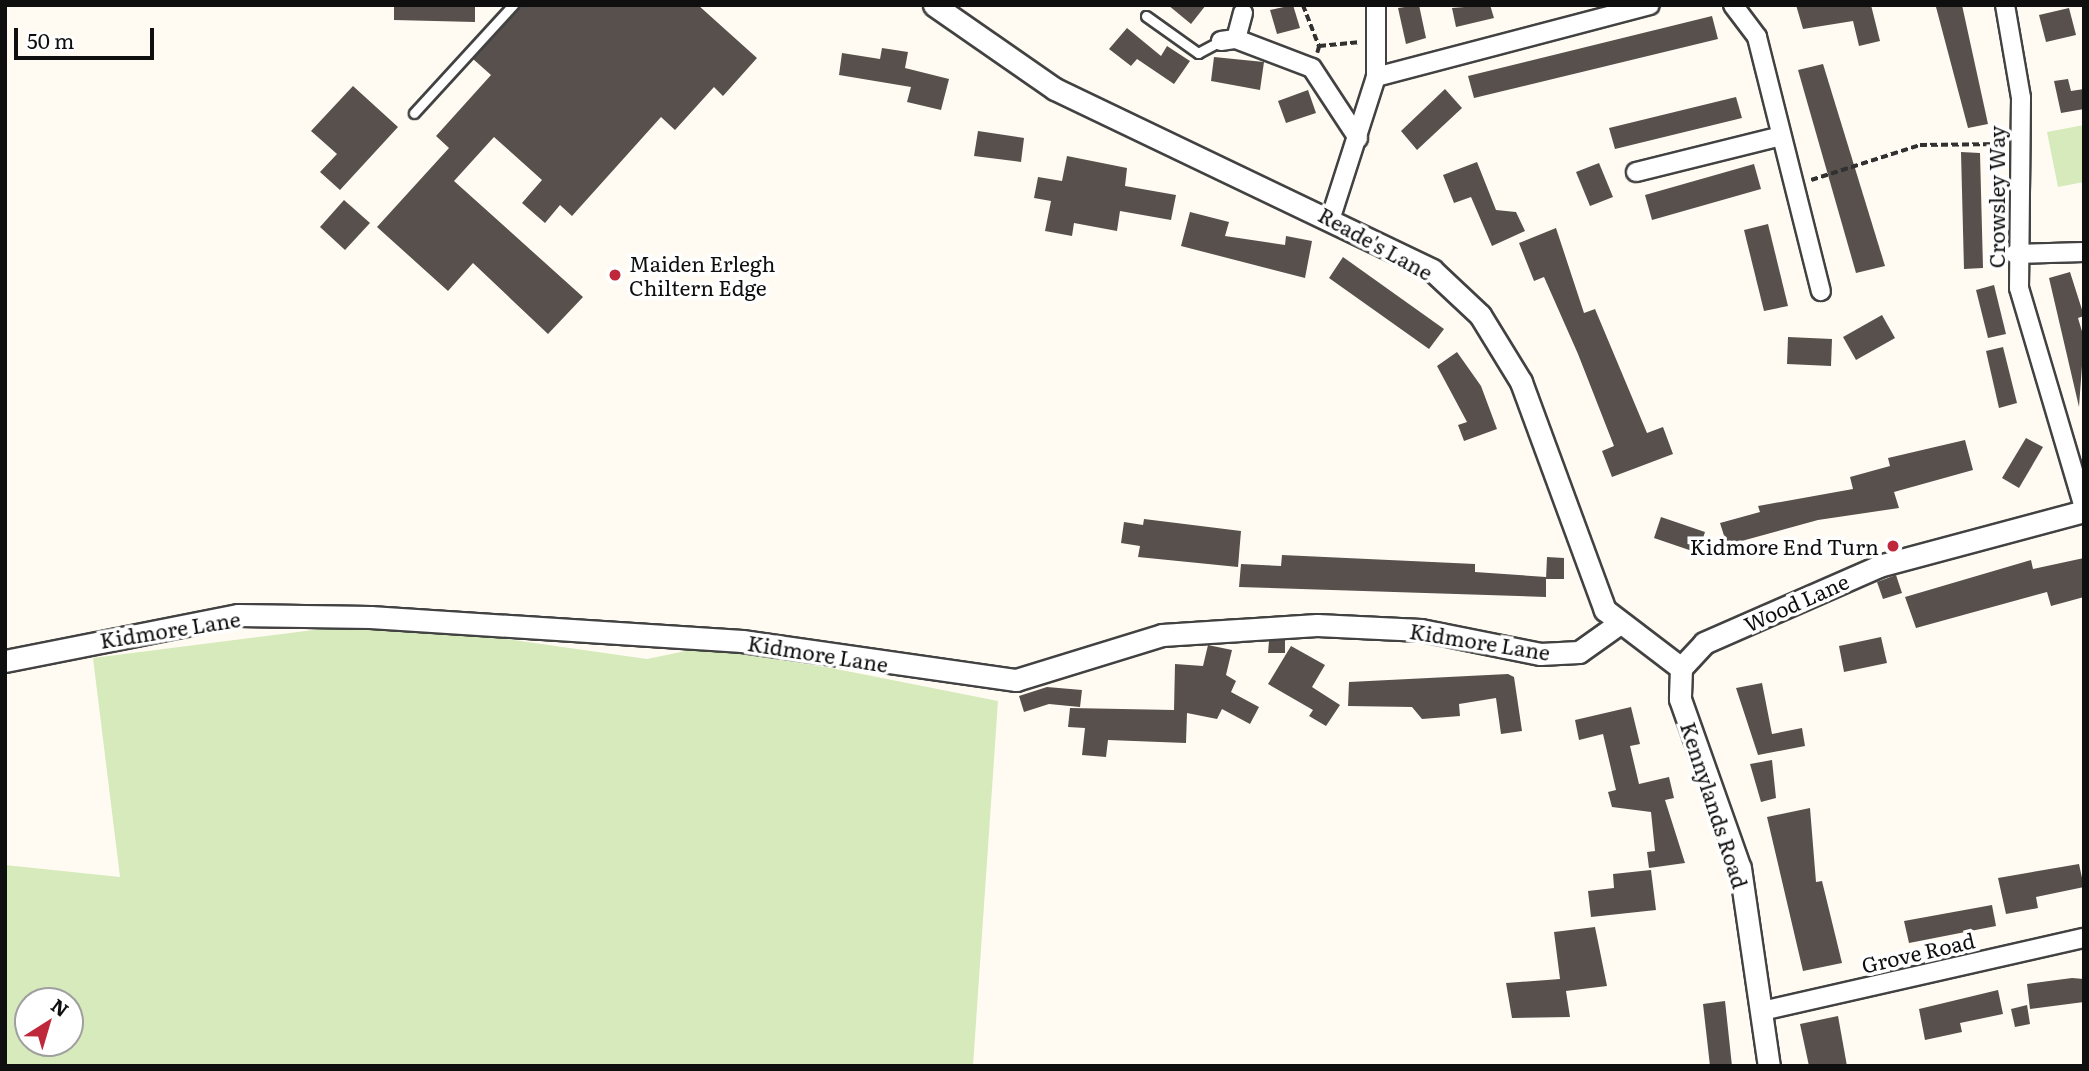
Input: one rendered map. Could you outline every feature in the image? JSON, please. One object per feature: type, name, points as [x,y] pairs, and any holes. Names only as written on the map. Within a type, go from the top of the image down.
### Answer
[{"type":"street","points":[[1331,217],[1376,77],[1376,5]]},
{"type":"street","points":[[1376,77],[1650,5]]},
{"type":"street","points":[[1733,5],[1757,37],[1821,291]]},
{"type":"street","name":"Crowsley Way","points":[[2005,5],[2021,98],[2017,143],[2015,254],[2084,510]]},
{"type":"street","name":"Reade's Lane","points":[[943,7],[1055,89],[1331,217],[1432,270],[1480,315],[1521,382],[1595,593],[1617,625],[1681,668]]},
{"type":"street","points":[[1243,13],[1228,40],[1312,68],[1358,138]]},
{"type":"street","points":[[1636,172],[1781,136]]},
{"type":"street","points":[[2015,254],[2084,253]]},
{"type":"street","name":"Wood Lane","points":[[1681,668],[1704,643],[1879,566],[2084,510]]},
{"type":"street","name":"Kidmore Lane","points":[[5,661],[238,615],[357,617],[742,641],[1016,680],[1162,635],[1317,625],[1421,630],[1540,654],[1578,652],[1617,625]]},
{"type":"street","name":"Kennylands Road","points":[[1681,668],[1680,699],[1740,868],[1769,1066]]},
{"type":"street","name":"Grove Road","points":[[1762,1011],[2084,938]]},
{"type":"lane","points":[[414,113],[513,5]]},
{"type":"lane","points":[[1146,16],[1198,53],[1228,40]]},
{"type":"path","points":[[1303,5],[1319,47],[1312,68]]},
{"type":"path","points":[[1319,47],[1376,40]]},
{"type":"path","points":[[1793,185],[1920,145],[2017,143]]},
{"type":"green space","points":[[2084,125],[2084,182],[2058,187],[2047,132]]},
{"type":"green space","points":[[322,629],[457,632],[647,659],[715,645],[998,701],[973,1066],[5,1066],[5,865],[120,877],[93,658]]},
{"type":"building","points":[[394,5],[475,5],[475,22],[394,20]]},
{"type":"building","points":[[521,5],[698,5],[757,58],[723,96],[714,87],[675,130],[661,117],[572,216],[560,205],[545,223],[522,203],[542,180],[494,137],[454,181],[583,297],[548,334],[473,263],[448,291],[377,227],[449,148],[436,136],[491,75],[473,59]]},
{"type":"building","points":[[1168,5],[1206,5],[1191,24]]},
{"type":"building","points":[[1293,5],[1300,28],[1277,34],[1270,10]]},
{"type":"building","points":[[1419,5],[1426,38],[1406,44],[1398,8]]},
{"type":"building","points":[[1490,5],[1494,18],[1456,27],[1452,8]]},
{"type":"building","points":[[1796,5],[1871,5],[1880,41],[1859,46],[1853,21],[1803,29]]},
{"type":"building","points":[[1962,5],[1988,124],[1968,128],[1936,7]]},
{"type":"building","points":[[2069,8],[2076,35],[2046,42],[2039,15]]},
{"type":"building","points":[[1712,16],[1718,39],[1474,98],[1468,76]]},
{"type":"building","points":[[1127,28],[1161,56],[1167,46],[1190,61],[1174,84],[1137,59],[1131,66],[1109,49]]},
{"type":"building","points":[[882,48],[908,52],[905,68],[949,79],[941,110],[907,102],[911,87],[839,75],[842,53],[880,59]]},
{"type":"building","points":[[1214,57],[1264,62],[1260,90],[1211,81]]},
{"type":"building","points":[[1823,64],[1885,266],[1856,273],[1798,70]]},
{"type":"building","points":[[2068,79],[2071,91],[2084,89],[2084,109],[2061,113],[2054,81]]},
{"type":"building","points":[[353,86],[398,127],[340,190],[320,172],[337,154],[311,131]]},
{"type":"building","points":[[1445,89],[1462,108],[1417,150],[1401,131]]},
{"type":"building","points":[[1308,90],[1316,113],[1286,123],[1278,101]]},
{"type":"building","points":[[1736,97],[1742,118],[1615,149],[1609,128]]},
{"type":"building","points":[[978,131],[1024,138],[1021,162],[974,156]]},
{"type":"building","points":[[1961,152],[1980,153],[1983,268],[1964,269]]},
{"type":"building","points":[[1067,156],[1127,168],[1125,186],[1176,195],[1171,220],[1120,211],[1117,231],[1074,223],[1072,236],[1045,231],[1051,201],[1034,198],[1038,177],[1062,181]]},
{"type":"building","points":[[1477,162],[1496,210],[1516,212],[1525,231],[1492,246],[1471,197],[1454,203],[1443,175]]},
{"type":"building","points":[[1599,163],[1613,197],[1590,206],[1576,172]]},
{"type":"building","points":[[1754,164],[1761,189],[1652,220],[1645,195]]},
{"type":"building","points":[[344,200],[370,223],[345,250],[320,227]]},
{"type":"building","points":[[1190,212],[1229,222],[1225,236],[1285,245],[1286,236],[1312,241],[1305,278],[1181,246]]},
{"type":"building","points":[[1768,224],[1788,306],[1764,311],[1744,230]]},
{"type":"building","points":[[1556,228],[1584,313],[1595,309],[1647,433],[1663,427],[1673,454],[1612,477],[1602,451],[1614,446],[1578,354],[1544,277],[1534,281],[1519,243]]},
{"type":"building","points":[[1343,257],[1444,329],[1429,349],[1329,278]]},
{"type":"building","points":[[2070,272],[2084,316],[2078,318],[2084,338],[2079,407],[2049,278]]},
{"type":"building","points":[[1994,285],[2006,334],[1988,338],[1976,290]]},
{"type":"building","points":[[1882,315],[1895,338],[1856,360],[1843,337]]},
{"type":"building","points":[[1788,337],[1832,339],[1831,366],[1787,364]]},
{"type":"building","points":[[2003,347],[2017,403],[1999,408],[1986,351]]},
{"type":"building","points":[[1457,352],[1481,386],[1497,429],[1464,441],[1458,425],[1467,422],[1437,366]]},
{"type":"building","points":[[2026,438],[2043,447],[2019,488],[2002,478]]},
{"type":"building","points":[[1965,440],[1973,470],[1894,492],[1899,508],[1818,520],[1727,545],[1720,523],[1760,512],[1758,506],[1853,489],[1850,477],[1890,466],[1888,458]]},
{"type":"building","points":[[1661,517],[1705,532],[1698,553],[1654,538]]},
{"type":"building","points":[[1144,519],[1241,531],[1238,567],[1138,557],[1140,546],[1121,543],[1124,522],[1143,525]]},
{"type":"building","points":[[1282,555],[1475,564],[1475,572],[1546,577],[1546,597],[1239,587],[1241,564],[1281,566]]},
{"type":"building","points":[[1547,557],[1564,558],[1564,579],[1546,579]]},
{"type":"building","points":[[2084,558],[2084,597],[2051,606],[2047,592],[1916,628],[1905,597],[2031,560],[2033,569]]},
{"type":"building","points":[[1896,575],[1902,593],[1883,599],[1877,582]]},
{"type":"building","points":[[1881,637],[1887,663],[1844,672],[1839,646]]},
{"type":"building","points":[[1285,640],[1285,653],[1268,653],[1269,641]]},
{"type":"building","points":[[1208,645],[1232,650],[1226,675],[1236,681],[1231,692],[1259,707],[1250,724],[1222,709],[1217,719],[1187,713],[1186,743],[1108,740],[1106,757],[1082,755],[1085,728],[1068,727],[1070,708],[1174,710],[1175,664],[1203,666]]},
{"type":"building","points":[[1291,646],[1325,665],[1312,687],[1340,705],[1326,726],[1309,716],[1313,710],[1268,684]]},
{"type":"building","points":[[1508,674],[1514,677],[1522,731],[1501,734],[1496,698],[1459,704],[1460,716],[1422,719],[1412,707],[1348,706],[1349,682]]},
{"type":"building","points":[[1762,683],[1772,734],[1802,728],[1805,746],[1758,755],[1736,688]]},
{"type":"building","points":[[1047,687],[1082,690],[1080,707],[1049,704],[1024,712],[1019,696]]},
{"type":"building","points":[[1631,707],[1640,744],[1630,746],[1639,784],[1669,777],[1674,798],[1665,800],[1685,863],[1649,868],[1647,852],[1655,851],[1651,812],[1612,807],[1608,792],[1616,790],[1603,734],[1579,740],[1575,720]]},
{"type":"building","points":[[1772,760],[1776,798],[1761,802],[1750,764]]},
{"type":"building","points":[[1810,808],[1816,882],[1822,881],[1842,963],[1803,971],[1767,817]]},
{"type":"building","points":[[2079,864],[2084,887],[2036,897],[2038,908],[2006,914],[1998,878]]},
{"type":"building","points":[[1651,870],[1656,910],[1591,917],[1588,891],[1614,888],[1613,874]]},
{"type":"building","points":[[1992,905],[1996,926],[1909,943],[1904,921]]},
{"type":"building","points":[[1595,927],[1607,986],[1566,991],[1570,1017],[1512,1018],[1506,983],[1560,979],[1554,932]]},
{"type":"building","points":[[2084,979],[2084,1002],[2030,1009],[2027,984]]},
{"type":"building","points":[[1998,990],[2003,1014],[1960,1023],[1962,1032],[1925,1040],[1919,1009]]},
{"type":"building","points":[[1725,1001],[1732,1066],[1710,1066],[1703,1004]]},
{"type":"building","points":[[2027,1005],[2030,1024],[2015,1027],[2011,1009]]},
{"type":"building","points":[[1838,1016],[1847,1066],[1809,1066],[1800,1024]]},
{"type":"place","name":"Maiden Erlegh Chiltern Edge","points":[[615,275]]},
{"type":"place","name":"Kidmore End Turn","points":[[1893,546]]}]
